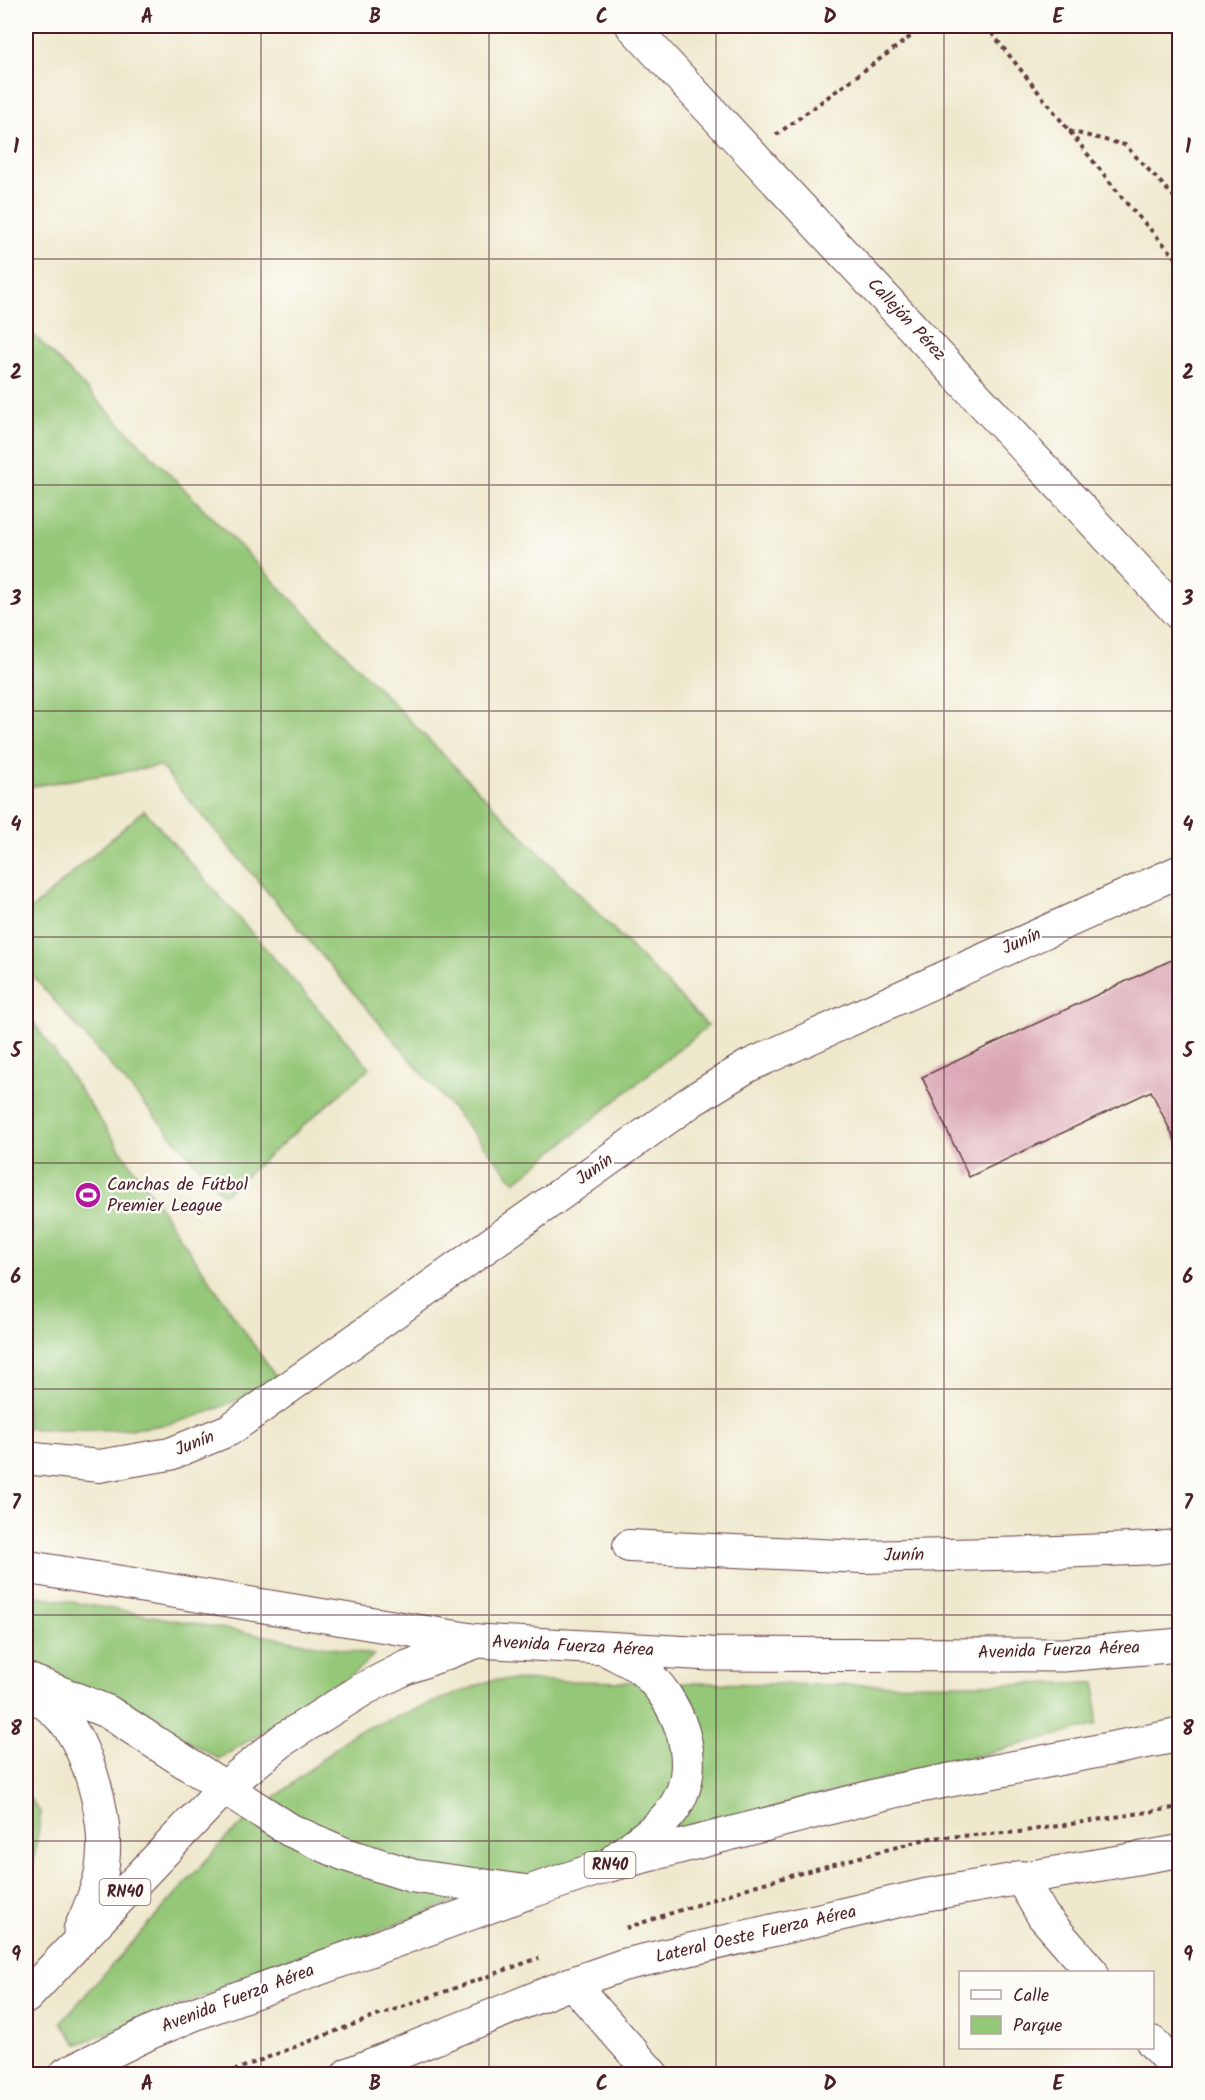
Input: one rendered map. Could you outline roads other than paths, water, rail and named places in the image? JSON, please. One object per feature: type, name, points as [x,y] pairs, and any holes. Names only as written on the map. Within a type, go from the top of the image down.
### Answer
[{"type":"main road","points":[[26,1567],[477,1641]]},
{"type":"main road","name":"Avenida Fuerza Aérea","points":[[26,1997],[225,1787],[284,1739],[362,1690],[405,1668],[477,1641],[710,1654],[1063,1655],[1179,1645]]},
{"type":"main road","points":[[605,1648],[640,1668],[664,1695],[682,1728],[688,1760],[685,1783],[675,1805],[654,1829],[606,1866]]},
{"type":"main road","points":[[26,1679],[108,1712],[290,1830],[344,1854],[414,1876],[529,1892]]},
{"type":"main road","points":[[26,1689],[36,1695],[69,1726],[85,1756],[99,1801],[102,1838],[101,1872],[92,1906],[71,1950]]},
{"type":"main road","name":"Avenida Fuerza Aérea","points":[[66,2074],[151,2032],[194,2014],[606,1866],[894,1791],[1179,1735]]},
{"type":"street","name":"Callejón Pérez","points":[[632,26],[1179,615]]},
{"type":"street","name":"Junín","points":[[26,1458],[99,1466],[170,1454],[229,1430],[693,1100],[748,1066],[1179,871]]},
{"type":"street","name":"Junín","points":[[629,1546],[862,1557],[1032,1553],[1157,1548],[1179,1545]]},
{"type":"street","name":"Lateral Oeste Fuerza Aérea","points":[[348,2074],[572,1983],[623,1965],[925,1895],[1179,1851]]},
{"type":"street","points":[[1020,1877],[1043,1916],[1091,1971]]},
{"type":"street","points":[[572,1983],[652,2074]]},
{"type":"street","points":[[1154,2044],[1179,2073]]},
{"type":"place","name":"Canchas de Fútbol Premier League","points":[[88,1195]]}]
